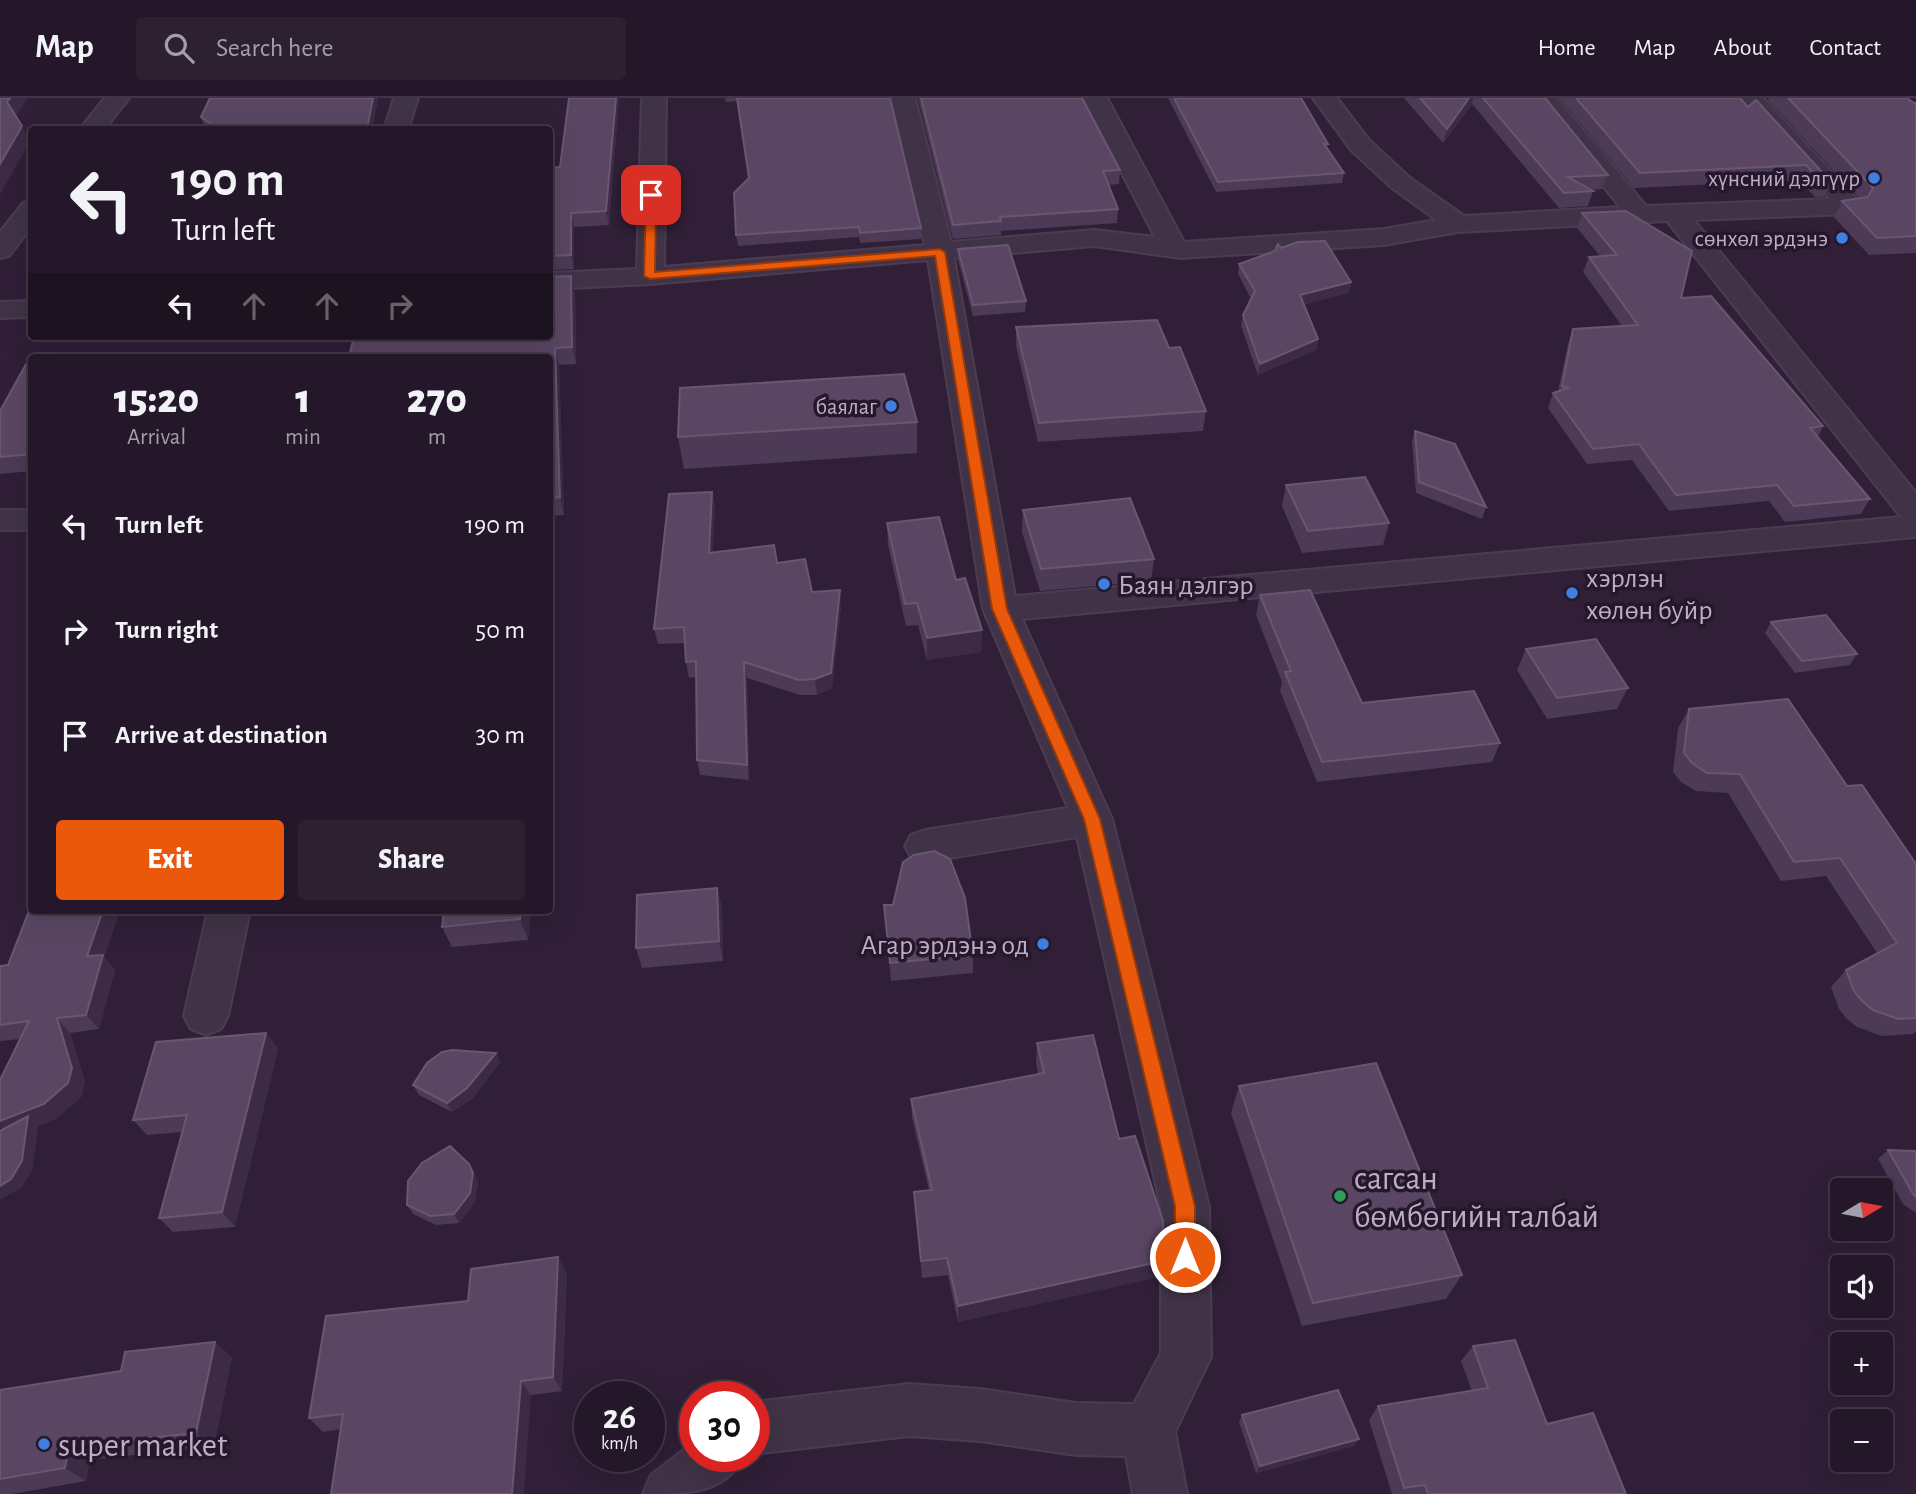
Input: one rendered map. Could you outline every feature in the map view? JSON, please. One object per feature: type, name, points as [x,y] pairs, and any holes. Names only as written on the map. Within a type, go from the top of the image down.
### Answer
[{"type":"street","points":[[94,126],[117,98]]},
{"type":"street","points":[[397,126],[406,98]]},
{"type":"street","points":[[650,276],[654,98]]},
{"type":"street","points":[[904,98],[940,252],[1000,609],[1092,819],[1185,1206],[1186,1357],[1148,1430],[1160,1494]]},
{"type":"street","points":[[1095,98],[1173,247]]},
{"type":"street","points":[[1325,98],[1360,145],[1401,183],[1458,224]]},
{"type":"street","points":[[1544,98],[1639,214]]},
{"type":"street","points":[[553,281],[650,276],[1094,238],[1181,250],[1384,237],[1458,224],[1850,206],[1750,98]]},
{"type":"street","points":[[1674,212],[1916,514]]},
{"type":"street","points":[[0,250],[28,213]]},
{"type":"street","points":[[0,310],[28,309]]},
{"type":"street","points":[[0,520],[28,520]]},
{"type":"street","points":[[1000,609],[1916,526]]},
{"type":"street","points":[[925,846],[1092,819]]},
{"type":"street","points":[[206,1016],[228,914]]},
{"type":"street","points":[[770,1426],[909,1410],[980,1415],[1076,1430],[1148,1430]]},
{"type":"street","points":[[670,1494],[698,1472]]},
{"type":"building","points":[[0,98],[10,98],[7,102],[22,126],[0,164]]},
{"type":"building","points":[[210,98],[373,98],[368,126],[214,126],[201,117]]},
{"type":"building","points":[[569,98],[616,98],[606,211],[571,213],[571,255],[553,256],[553,168],[560,167]]},
{"type":"building","points":[[737,98],[890,98],[921,228],[860,233],[859,227],[736,235],[734,193],[749,178]]},
{"type":"building","points":[[921,98],[1082,98],[1120,170],[1103,171],[1118,209],[1000,217],[1001,221],[953,225]]},
{"type":"building","points":[[1174,98],[1301,98],[1328,144],[1324,144],[1344,173],[1218,182]]},
{"type":"building","points":[[1420,98],[1469,98],[1447,129]]},
{"type":"building","points":[[1483,98],[1545,98],[1608,175],[1568,177],[1593,191],[1564,193]]},
{"type":"building","points":[[1576,98],[1740,98],[1748,107],[1756,100],[1831,182],[1822,182],[1806,165],[1640,173]]},
{"type":"building","points":[[1788,98],[1907,98],[1916,103],[1916,236],[1877,238],[1842,201],[1868,197],[1873,188]]},
{"type":"building","points":[[1626,211],[1692,251],[1681,298],[1711,296],[1823,426],[1810,428],[1870,499],[1794,506],[1777,485],[1676,495],[1639,444],[1593,449],[1553,393],[1568,388],[1562,386],[1573,329],[1638,325],[1589,257],[1617,255],[1582,213]]},
{"type":"building","points":[[1325,241],[1351,282],[1300,295],[1318,339],[1260,364],[1243,315],[1255,291],[1239,264],[1275,251],[1278,244],[1281,248],[1298,242]]},
{"type":"building","points":[[1008,245],[1026,301],[973,305],[958,249]]},
{"type":"building","points":[[571,276],[572,347],[555,348],[560,497],[553,498],[553,354],[350,354],[353,340],[553,340],[553,277]]},
{"type":"building","points":[[1157,320],[1169,348],[1180,347],[1206,411],[1039,423],[1016,327]]},
{"type":"building","points":[[28,361],[28,454],[0,457],[0,411]]},
{"type":"building","points":[[904,374],[917,422],[678,437],[680,388]]},
{"type":"building","points":[[1415,431],[1455,444],[1486,507],[1419,482]]},
{"type":"building","points":[[1365,477],[1389,523],[1308,531],[1286,485]]},
{"type":"building","points":[[712,492],[709,553],[774,545],[777,563],[805,559],[812,592],[840,590],[831,673],[815,679],[799,680],[744,662],[747,765],[697,760],[696,661],[686,662],[684,627],[654,629],[669,494]]},
{"type":"building","points":[[1130,498],[1154,559],[1041,569],[1023,510]]},
{"type":"building","points":[[939,517],[956,580],[965,578],[982,630],[927,638],[917,603],[905,604],[887,523]]},
{"type":"building","points":[[1310,590],[1362,703],[1474,691],[1500,743],[1322,762],[1285,672],[1291,671],[1260,595]]},
{"type":"building","points":[[1826,615],[1857,654],[1802,661],[1771,622]]},
{"type":"building","points":[[1596,639],[1628,688],[1557,698],[1526,649]]},
{"type":"building","points":[[1788,699],[1847,786],[1862,785],[1916,864],[1916,1018],[1898,1019],[1873,1010],[1854,991],[1846,970],[1897,943],[1840,858],[1794,862],[1740,774],[1707,773],[1692,763],[1684,753],[1689,709]]},
{"type":"building","points":[[934,851],[950,859],[965,898],[973,955],[890,963],[884,905],[893,905],[903,862],[914,855]]},
{"type":"building","points":[[717,888],[719,941],[636,948],[637,895]]},
{"type":"building","points":[[28,913],[102,914],[87,956],[103,955],[86,1015],[57,1018],[72,1068],[68,1083],[44,1104],[0,1121],[0,1080],[29,1021],[0,1025],[0,966],[8,965]]},
{"type":"building","points":[[444,914],[521,914],[520,919],[442,927]]},
{"type":"building","points":[[266,1033],[222,1212],[159,1218],[187,1115],[133,1120],[156,1042]]},
{"type":"building","points":[[1093,1035],[1119,1139],[1135,1136],[1163,1221],[1163,1261],[958,1306],[947,1258],[921,1261],[914,1192],[932,1190],[911,1099],[1044,1073],[1037,1043]]},
{"type":"building","points":[[452,1050],[496,1053],[467,1088],[447,1103],[413,1085],[427,1063],[442,1052]]},
{"type":"building","points":[[1376,1063],[1462,1275],[1313,1303],[1239,1086]]},
{"type":"building","points":[[28,1116],[22,1161],[11,1179],[0,1186],[0,1131]]},
{"type":"building","points":[[450,1146],[469,1164],[473,1173],[470,1193],[454,1214],[430,1216],[407,1205],[408,1181],[422,1163]]},
{"type":"building","points":[[1888,1150],[1916,1151],[1916,1197],[1913,1194]]},
{"type":"building","points":[[558,1257],[553,1377],[521,1381],[512,1494],[331,1494],[343,1414],[309,1418],[326,1316],[468,1301],[471,1269]]},
{"type":"building","points":[[1515,1340],[1547,1424],[1593,1413],[1626,1494],[1428,1494],[1425,1485],[1404,1488],[1378,1406],[1488,1388],[1473,1346]]},
{"type":"building","points":[[215,1342],[196,1433],[69,1446],[65,1468],[0,1479],[0,1390],[121,1371],[125,1352]]},
{"type":"building","points":[[1338,1390],[1359,1439],[1260,1466],[1242,1415]]},
{"type":"place","name":"хүнсний дэлгүүр","points":[[1874,178]]},
{"type":"place","name":"сөнхөл эрдэнэ","points":[[1842,238]]},
{"type":"place","name":"баялаг","points":[[891,406]]},
{"type":"place","name":"Баян дэлгэр","points":[[1104,584]]},
{"type":"place","name":"хэрлэн хөлөн буйр","points":[[1572,593]]},
{"type":"place","name":"Агар эрдэнэ од","points":[[1043,944]]},
{"type":"place","name":"сагсан бөмбөгийн талбай","points":[[1340,1196]]},
{"type":"place","name":"super market","points":[[44,1444]]},
{"type":"route","points":[[651,195],[650,276],[940,252],[1000,609],[1092,819],[1185,1206],[1185,1257]]}]
